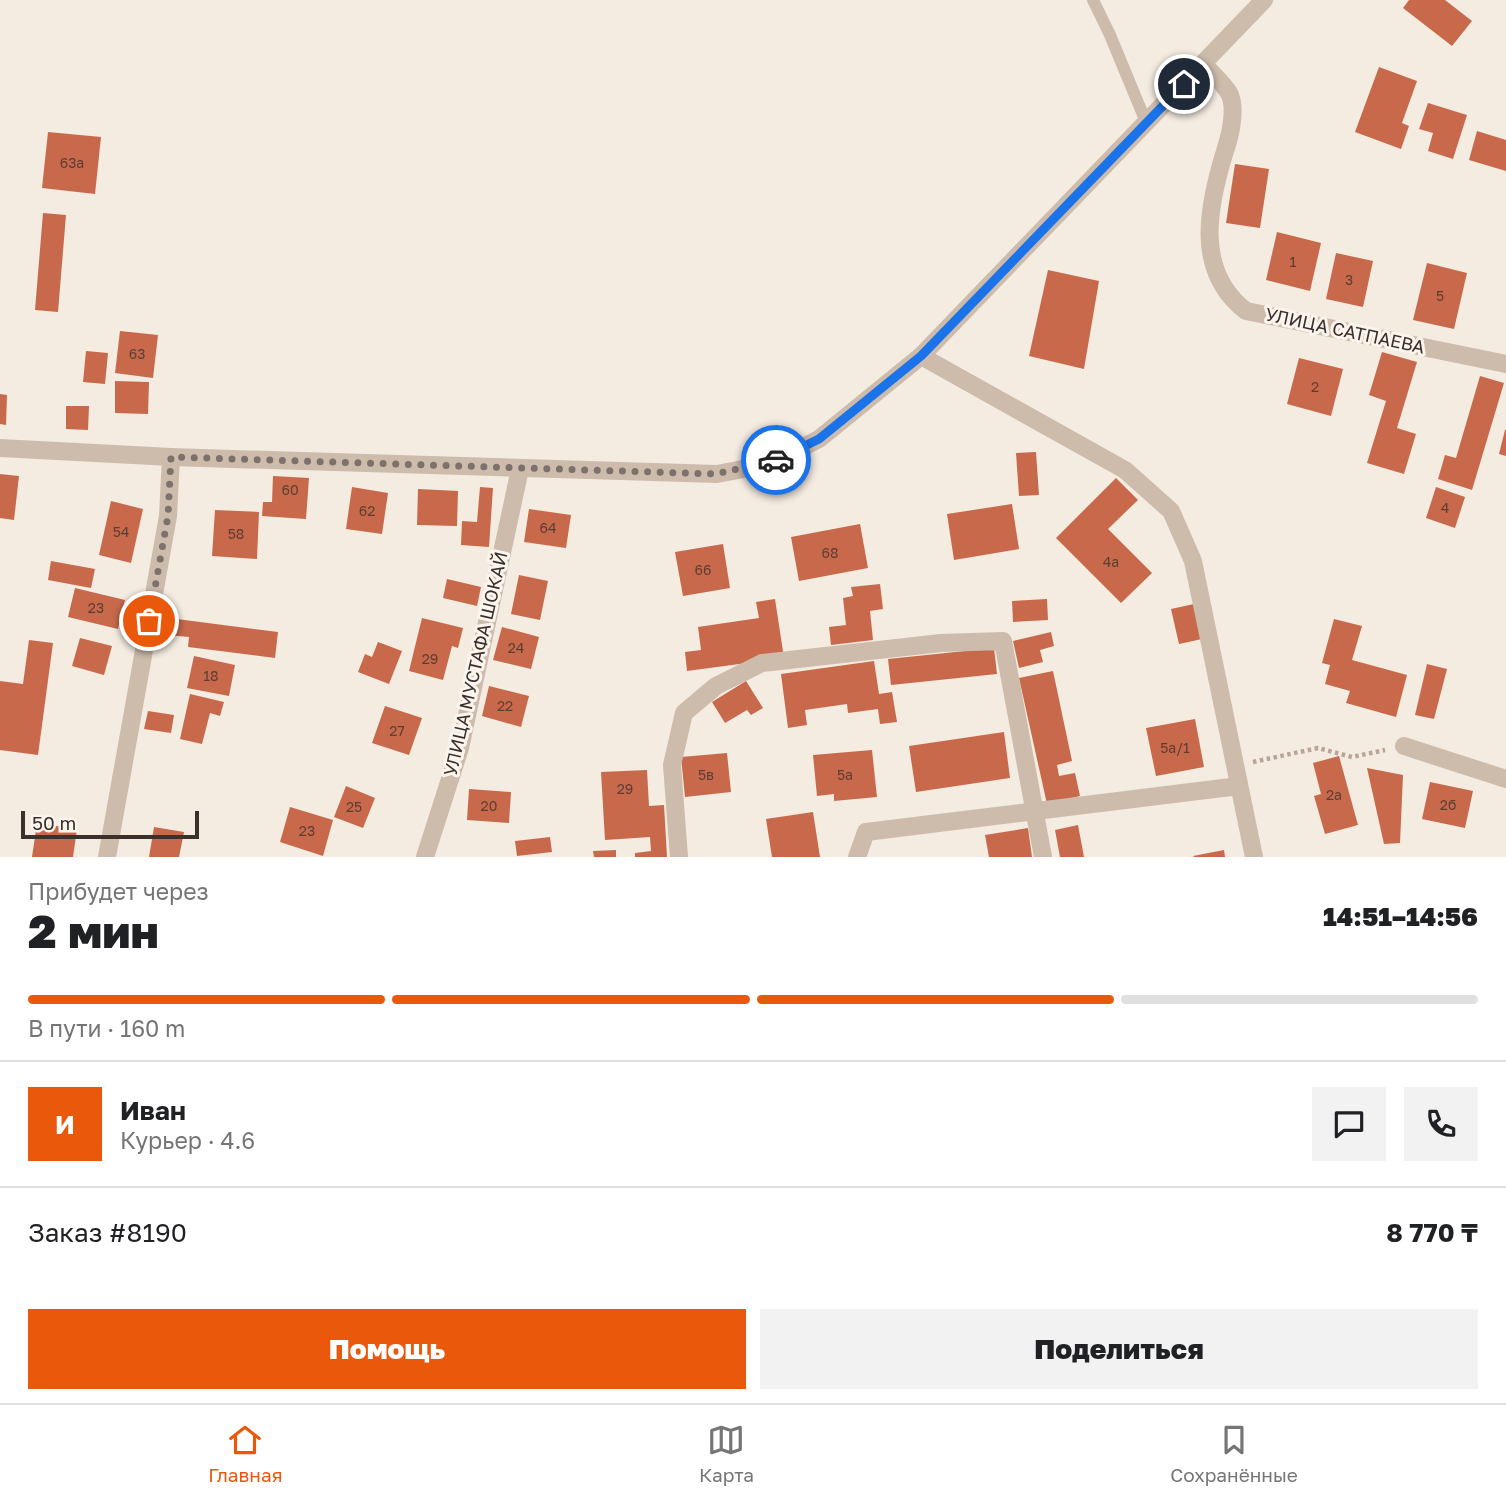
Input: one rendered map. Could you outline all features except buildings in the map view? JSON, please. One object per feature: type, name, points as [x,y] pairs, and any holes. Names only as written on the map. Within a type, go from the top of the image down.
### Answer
[{"type":"street","points":[[0,448],[171,457],[716,474],[769,464],[819,439],[921,356],[1264,0]]},
{"type":"street","name":"УЛИЦА САТПАЕВА","points":[[1203,65],[1230,94],[1232,128],[1214,187],[1209,250],[1220,284],[1230,299],[1246,311],[1506,364]]},
{"type":"street","points":[[921,356],[1125,470],[1171,511],[1193,561],[1254,857]]},
{"type":"street","points":[[107,857],[168,516],[171,457]]},
{"type":"street","name":"УЛИЦА МУСТАФА ШОКАЙ","points":[[425,857],[460,748],[520,469]]},
{"type":"street","points":[[679,857],[672,765],[684,713],[716,686],[762,663],[941,643],[1003,641],[1043,857]]},
{"type":"street","points":[[1405,746],[1506,779]]},
{"type":"street","points":[[857,857],[866,832],[1240,786]]},
{"type":"lane","points":[[1093,0],[1146,122]]},
{"type":"path","points":[[1235,766],[1318,748],[1352,757],[1405,746]]},
{"type":"way so far","points":[[149,621],[168,516],[171,457],[716,474],[769,464],[776,460]]},
{"type":"route","points":[[776,460],[819,439],[921,356],[1184,84]]}]
